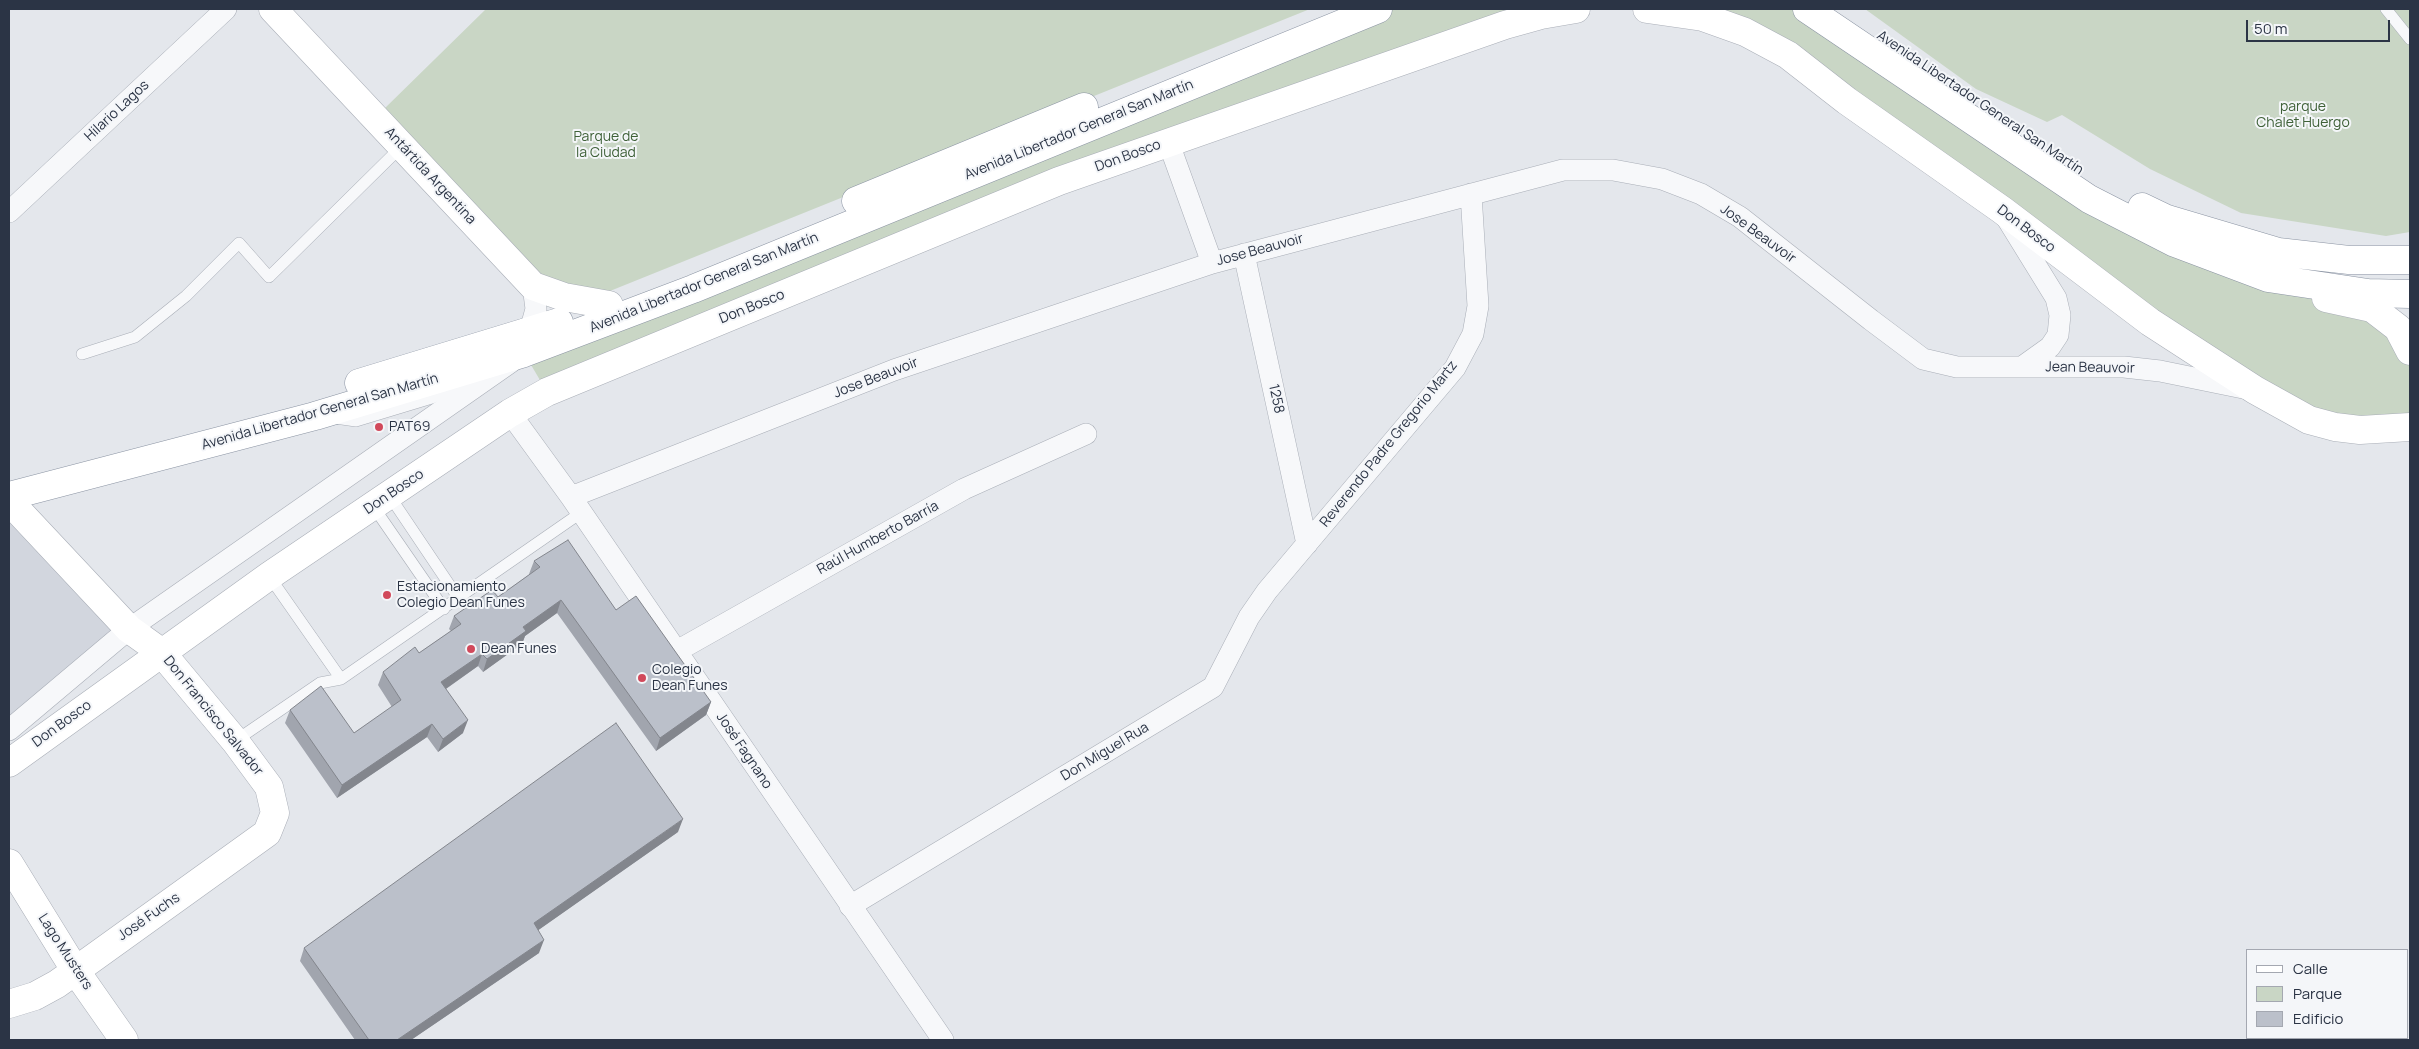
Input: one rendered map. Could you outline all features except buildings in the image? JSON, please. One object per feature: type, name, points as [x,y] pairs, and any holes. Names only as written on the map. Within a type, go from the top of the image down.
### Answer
[{"type":"main road","name":"Antártida Argentina","points":[[272,9],[533,286],[564,296],[609,305]]},
{"type":"main road","name":"Avenida Libertador General San Martín","points":[[9,478],[287,406],[442,356],[527,342],[609,305],[972,151],[1334,9]]},
{"type":"main road","name":"Avenida Libertador General San Martín","points":[[9,496],[315,416],[527,342],[693,289],[1378,9]]},
{"type":"main road","name":"Don Bosco","points":[[9,763],[269,576],[510,413],[547,392],[1059,181],[1168,141],[1505,25],[1576,9]]},
{"type":"main road","name":"Don Bosco","points":[[1647,9],[1703,17],[1745,32],[1788,55],[1847,101],[2002,210],[2150,322],[2255,390],[2309,420],[2335,427],[2360,430],[2410,427]]},
{"type":"main road","name":"Avenida Libertador General San Martín","points":[[1806,9],[2032,162],[2102,207],[2174,242],[2268,278]]},
{"type":"main road","name":"Avenida Libertador General San Martín","points":[[1840,9],[2011,128],[2119,195],[2167,219],[2278,252],[2349,260],[2410,260]]},
{"type":"main road","points":[[2268,278],[2368,293],[2410,294]]},
{"type":"main road","points":[[2268,278],[2304,294],[2372,308],[2398,328],[2410,350]]},
{"type":"main road","name":"Don Francisco Salvador","points":[[9,501],[128,629],[161,652],[235,741],[269,787],[275,813]]},
{"type":"main road","name":"José Fuchs","points":[[9,1004],[35,996],[57,984],[267,833],[275,813]]},
{"type":"main road","name":"Lago Musters","points":[[9,863],[75,970],[124,1040]]},
{"type":"street","name":"Hilario Lagos","points":[[9,212],[226,9]]},
{"type":"street","points":[[1168,141],[1212,263]]},
{"type":"street","name":"Jose Beauvoir","points":[[576,504],[894,370],[1212,263],[1563,170],[1614,170],[1662,179],[1701,194],[1740,217],[1871,320],[1923,358]]},
{"type":"street","name":"Reverendo Padre Gregorio Martz","points":[[1307,544],[1455,368],[1473,334],[1478,306],[1471,194]]},
{"type":"street","points":[[2002,210],[2056,298],[2060,315],[2058,335],[2050,347],[2022,367]]},
{"type":"street","name":"1258","points":[[1244,254],[1307,544]]},
{"type":"street","points":[[527,342],[536,309],[533,286]]},
{"type":"street","name":"Don Bosco","points":[[9,730],[128,629],[527,342]]},
{"type":"street","name":"Jean Beauvoir","points":[[1923,358],[1957,366],[2124,367],[2160,371],[2255,390]]},
{"type":"street","name":"José Fagnano","points":[[510,413],[576,504],[943,1040]]},
{"type":"street","name":"Raúl Humberto Barría","points":[[676,651],[964,489],[1086,434]]},
{"type":"street","name":"Don Miguel Rua","points":[[850,906],[1213,686],[1249,618],[1266,591],[1307,544]]},
{"type":"lane","points":[[2386,9],[2410,39]]},
{"type":"lane","points":[[82,354],[135,337],[186,296],[239,243],[269,277],[402,146]]},
{"type":"lane","points":[[381,500],[459,600]]},
{"type":"lane","points":[[381,500],[444,609]]},
{"type":"lane","points":[[235,741],[320,683],[341,679],[459,600],[576,504]]},
{"type":"lane","points":[[269,576],[341,679]]},
{"type":"shaded area","points":[[9,501],[129,629],[9,730]]},
{"type":"green space","name":"Parque de la Ciudad","points":[[486,9],[1310,9],[610,291],[572,288],[541,276],[384,109]]},
{"type":"green space","points":[[1378,9],[1576,9],[1168,141],[547,392],[524,353]]},
{"type":"green space","points":[[1647,9],[1807,9],[2032,162],[2348,303],[2410,351],[2410,427],[2309,420],[1788,55]]},
{"type":"green space","name":"parque Chalet Huergo","points":[[1865,9],[2410,9],[2410,232],[2386,236],[2241,213],[2150,169],[2062,115],[2047,122],[1976,89]]},
{"type":"place","name":"PAT69","points":[[379,427]]},
{"type":"place","name":"Estacionamiento Colegio Dean Funes","points":[[387,595]]},
{"type":"place","name":"Dean Funes","points":[[471,649]]},
{"type":"place","name":"Colegio Dean Funes","points":[[642,678]]}]
